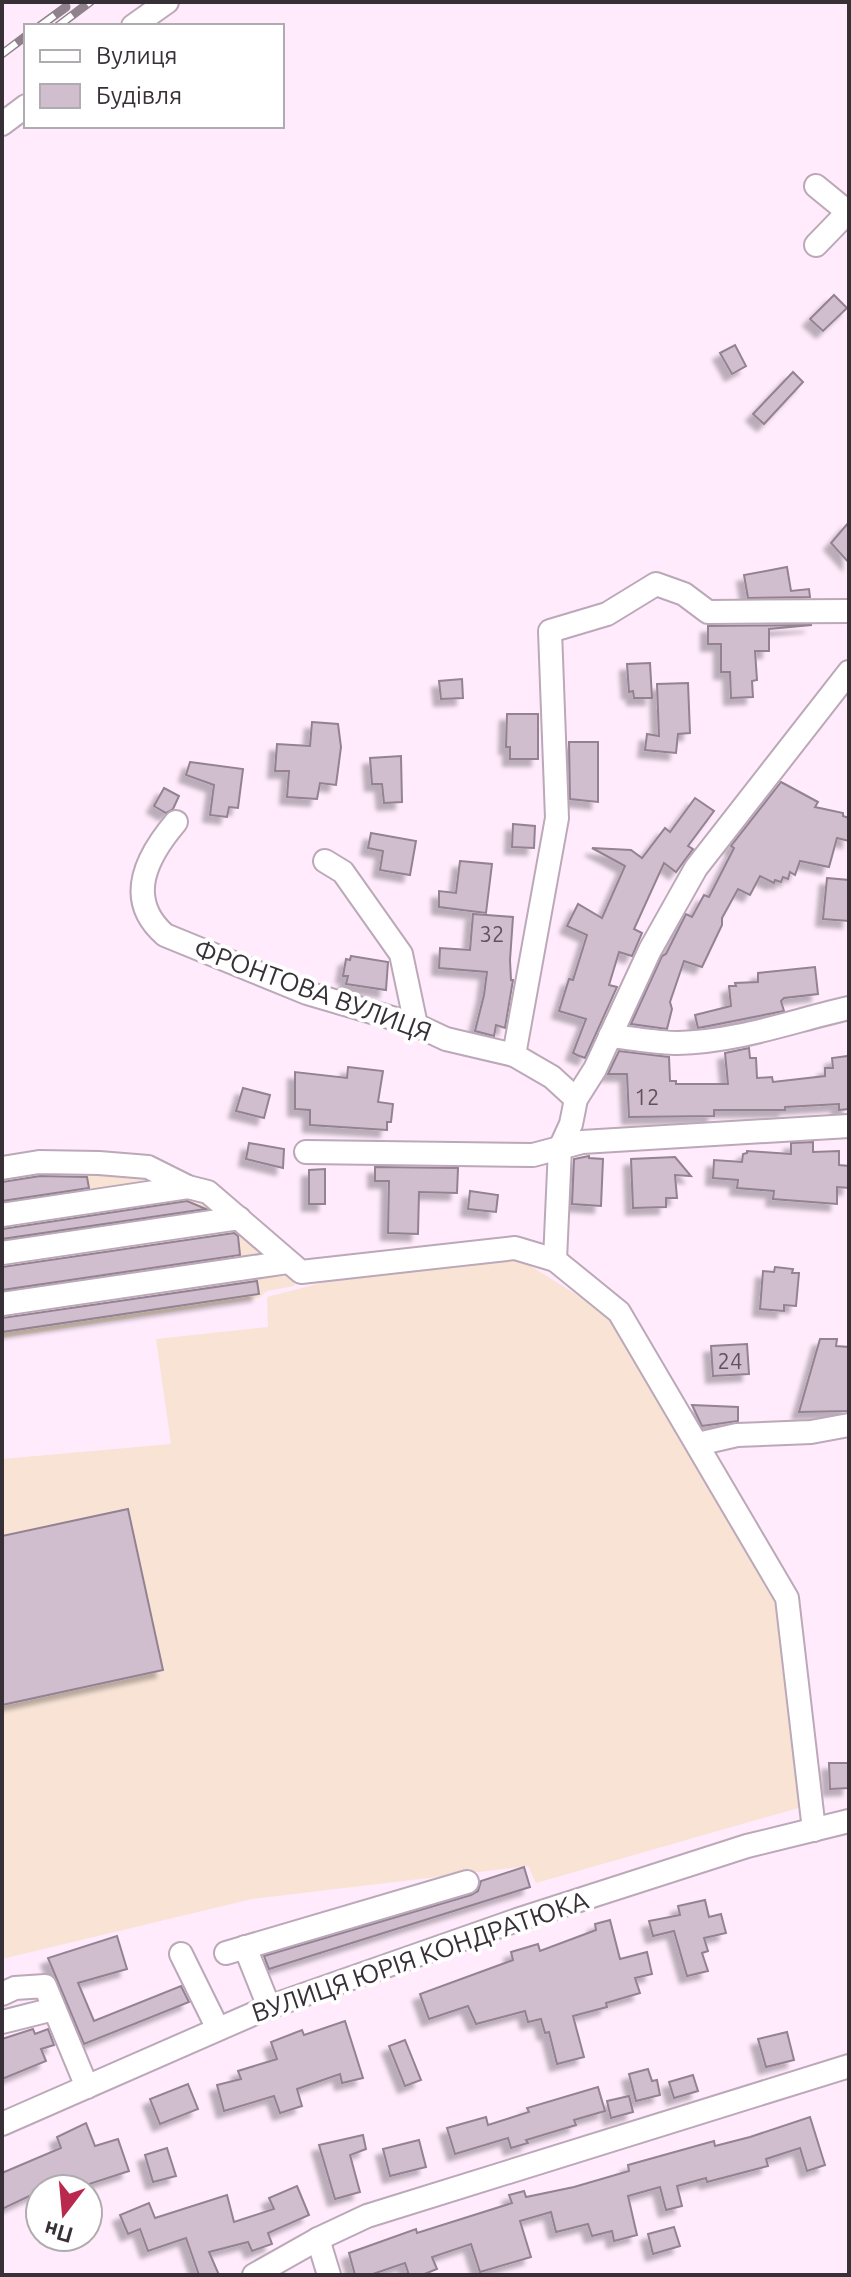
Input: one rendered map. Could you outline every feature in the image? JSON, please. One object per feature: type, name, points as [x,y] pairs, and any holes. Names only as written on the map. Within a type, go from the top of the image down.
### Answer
[{"type":"street","points":[[136,24],[167,2]]},
{"type":"street","points":[[2,124],[24,108]]},
{"type":"street","points":[[816,186],[848,214],[816,245]]},
{"type":"street","points":[[514,1055],[557,818],[550,631],[607,614],[656,584],[684,594],[708,612],[849,611]]},
{"type":"street","points":[[555,1260],[560,1148],[571,1124],[576,1099],[595,1069],[650,950],[696,868],[849,672]]},
{"type":"street","name":"ФРОНТОВА ВУЛИЦЯ","points":[[176,822],[159,842],[143,882],[142,894],[149,917],[165,935],[307,993],[416,1025],[446,1039],[514,1055],[552,1077],[576,1099]]},
{"type":"street","points":[[325,861],[343,872],[401,954],[416,1025]]},
{"type":"street","points":[[610,1036],[676,1043],[712,1041],[849,1008]]},
{"type":"street","points":[[306,1152],[533,1155],[582,1142],[849,1126]]},
{"type":"street","points":[[2,1168],[39,1162],[148,1167],[188,1187],[208,1192],[301,1272],[515,1248],[555,1260],[619,1312],[787,1598],[814,1830]]},
{"type":"street","points":[[2,1215],[188,1187]]},
{"type":"street","points":[[2,1253],[239,1218]]},
{"type":"street","points":[[2,1304],[288,1262]]},
{"type":"street","points":[[698,1444],[737,1435],[811,1432],[849,1425]]},
{"type":"street","name":"ВУЛИЦЯ ЮРІЯ КОНДРАТЮКА","points":[[2,2124],[269,2007],[517,1920],[747,1846],[849,1821]]},
{"type":"street","points":[[269,2007],[236,1950],[467,1882]]},
{"type":"street","points":[[181,1954],[218,2029]]},
{"type":"street","points":[[2,1994],[15,1988],[45,1986],[87,2087]]},
{"type":"street","points":[[2,2022],[54,2009]]},
{"type":"street","points":[[254,2275],[367,2216],[849,2066]]},
{"type":"street","points":[[318,2239],[329,2275]]},
{"type":"shaded area","points":[[45,1151],[169,1169],[305,1263],[294,1286],[267,1291],[259,1298],[2,1338],[2,1157]]},
{"type":"shaded area","points":[[521,1260],[614,1318],[773,1595],[806,1790],[802,1807],[536,1883],[528,1866],[252,1899],[2,1959],[2,1459],[171,1444],[156,1339],[268,1327],[267,1297],[379,1268]]},
{"type":"building","points":[[834,295],[847,308],[823,331],[810,319]]},
{"type":"building","points":[[735,345],[746,366],[732,374],[720,353]]},
{"type":"building","points":[[793,372],[803,382],[764,424],[753,414]]},
{"type":"building","points":[[849,522],[849,563],[831,543]]},
{"type":"building","points":[[787,567],[791,591],[809,589],[810,597],[748,598],[744,575]]},
{"type":"building","points":[[812,625],[769,629],[769,651],[755,651],[757,680],[752,681],[753,697],[731,698],[730,672],[721,672],[721,644],[708,644],[708,626]]},
{"type":"building","points":[[650,663],[652,698],[634,698],[633,691],[629,692],[627,664]]},
{"type":"building","points":[[462,679],[463,698],[441,699],[439,681]]},
{"type":"building","points":[[688,683],[690,733],[678,734],[676,753],[645,750],[647,734],[659,736],[657,684]]},
{"type":"building","points":[[507,714],[538,714],[538,759],[510,759],[510,747],[506,747]]},
{"type":"building","points":[[312,722],[338,724],[341,747],[336,785],[320,783],[317,799],[287,797],[289,771],[275,771],[277,744],[310,746]]},
{"type":"building","points":[[569,742],[598,742],[598,802],[570,799]]},
{"type":"building","points":[[401,756],[402,802],[384,803],[382,784],[372,784],[370,758]]},
{"type":"building","points":[[190,762],[243,769],[238,808],[229,807],[227,817],[210,815],[214,785],[186,775]]},
{"type":"building","points":[[781,782],[818,802],[815,807],[843,813],[849,818],[849,841],[837,838],[829,867],[800,861],[795,875],[790,872],[788,879],[783,877],[781,882],[775,880],[774,883],[760,876],[750,895],[738,889],[702,967],[684,961],[670,1002],[672,1009],[667,1029],[631,1024],[662,956],[666,954],[686,914],[692,917],[704,895],[709,897],[734,848],[731,846]]},
{"type":"building","points":[[164,788],[179,796],[173,809],[166,813],[154,806]]},
{"type":"building","points":[[695,798],[714,811],[688,846],[693,849],[676,872],[664,863],[634,929],[642,933],[633,954],[619,952],[609,985],[617,987],[585,1058],[577,1055],[573,1053],[586,1019],[559,1011],[569,979],[573,980],[587,935],[567,926],[578,904],[602,918],[625,866],[592,848],[631,850],[642,858],[665,828],[670,832]]},
{"type":"building","points":[[513,824],[535,826],[534,848],[512,847]]},
{"type":"building","points":[[371,833],[416,841],[410,875],[380,870],[383,851],[368,848]]},
{"type":"building","points":[[460,861],[492,864],[486,913],[439,907],[439,891],[456,893]]},
{"type":"building","points":[[827,878],[849,880],[849,921],[823,919]]},
{"type":"building","points":[[473,914],[513,917],[510,960],[513,980],[505,1028],[496,1025],[494,1036],[475,1031],[487,972],[439,968],[440,948],[470,950]]},
{"type":"building","points":[[351,956],[388,962],[386,990],[346,984],[348,976],[343,976],[346,959],[350,960]]},
{"type":"building","points":[[815,967],[818,994],[784,998],[781,1001],[784,1011],[698,1028],[695,1015],[731,1006],[729,986],[758,982],[758,973]]},
{"type":"building","points":[[749,1048],[750,1058],[756,1058],[757,1078],[772,1077],[773,1082],[825,1076],[825,1068],[833,1068],[832,1058],[848,1056],[849,1109],[839,1110],[839,1104],[785,1107],[785,1110],[714,1110],[714,1116],[629,1117],[627,1074],[608,1074],[619,1051],[669,1057],[670,1081],[676,1081],[676,1084],[728,1084],[725,1053]]},
{"type":"building","points":[[348,1067],[383,1071],[378,1102],[393,1104],[387,1130],[310,1125],[310,1110],[295,1109],[295,1072],[347,1078]]},
{"type":"building","points":[[243,1088],[270,1095],[264,1118],[236,1111]]},
{"type":"building","points":[[813,1142],[813,1152],[839,1151],[839,1165],[849,1166],[849,1188],[837,1187],[837,1204],[773,1199],[774,1191],[737,1188],[738,1180],[713,1178],[714,1160],[742,1162],[743,1154],[747,1151],[791,1154],[791,1143]]},
{"type":"building","points":[[249,1143],[284,1149],[283,1168],[246,1159]]},
{"type":"building","points":[[589,1156],[603,1159],[601,1206],[572,1204],[574,1159]]},
{"type":"building","points":[[675,1157],[691,1176],[675,1175],[677,1198],[666,1198],[666,1207],[633,1208],[631,1159]]},
{"type":"building","points":[[375,1167],[458,1168],[457,1193],[419,1192],[418,1234],[388,1233],[389,1181],[375,1181]]},
{"type":"building","points":[[325,1169],[325,1204],[309,1204],[309,1170]]},
{"type":"building","points":[[40,1176],[87,1177],[89,1188],[2,1201],[2,1182]]},
{"type":"building","points":[[470,1191],[498,1195],[496,1212],[468,1209]]},
{"type":"building","points":[[187,1201],[206,1209],[2,1239],[2,1229]]},
{"type":"building","points":[[234,1233],[238,1236],[240,1255],[2,1290],[2,1267]]},
{"type":"building","points":[[775,1267],[793,1269],[792,1273],[799,1273],[796,1306],[784,1305],[784,1311],[760,1309],[763,1271],[774,1272]]},
{"type":"building","points":[[257,1281],[259,1294],[2,1332],[2,1318]]},
{"type":"building","points":[[820,1339],[837,1339],[836,1346],[849,1347],[849,1411],[799,1412]]},
{"type":"building","points":[[747,1344],[749,1374],[713,1376],[711,1346]]},
{"type":"building","points":[[692,1405],[738,1407],[738,1421],[702,1426]]},
{"type":"building","points":[[128,1509],[163,1670],[2,1705],[2,1536]]},
{"type":"building","points":[[829,1763],[849,1763],[849,1788],[830,1789]]},
{"type":"building","points":[[524,1867],[530,1887],[269,1969],[264,1956],[471,1895],[478,1891],[481,1881]]},
{"type":"building","points":[[705,1900],[709,1917],[721,1914],[726,1933],[704,1938],[708,1951],[702,1953],[708,1971],[687,1976],[674,1931],[653,1936],[649,1921],[680,1915],[678,1906]]},
{"type":"building","points":[[610,1920],[620,1959],[647,1952],[652,1974],[635,1978],[640,1993],[606,2003],[607,2007],[573,2016],[584,2057],[557,2064],[549,2032],[545,2033],[541,2019],[528,2022],[525,2011],[476,2024],[468,2006],[429,2019],[420,1994],[513,1960],[511,1952],[538,1944],[540,1951],[596,1930],[595,1924]]},
{"type":"building","points":[[117,1936],[127,1969],[78,1983],[94,2021],[181,1986],[189,2002],[84,2044],[48,1958]]},
{"type":"building","points":[[345,2021],[363,2078],[342,2083],[340,2074],[297,2089],[302,2106],[280,2113],[274,2096],[224,2111],[217,2085],[241,2079],[238,2071],[277,2059],[271,2042],[302,2030],[304,2035]]},
{"type":"building","points":[[33,2029],[35,2034],[48,2029],[54,2045],[41,2049],[46,2061],[2,2079],[2,2039]]},
{"type":"building","points":[[787,2032],[794,2060],[766,2067],[758,2039]]},
{"type":"building","points":[[405,2040],[421,2080],[405,2086],[389,2046]]},
{"type":"building","points":[[648,2069],[652,2081],[657,2080],[660,2095],[636,2101],[629,2074]]},
{"type":"building","points":[[693,2075],[698,2091],[674,2098],[669,2082]]},
{"type":"building","points":[[188,2084],[198,2109],[160,2124],[150,2099]]},
{"type":"building","points":[[598,2087],[605,2111],[574,2120],[576,2125],[526,2140],[528,2143],[511,2148],[508,2138],[455,2154],[447,2128],[486,2117],[488,2125],[529,2112],[527,2108]]},
{"type":"building","points":[[629,2096],[633,2112],[611,2118],[607,2101]]},
{"type":"building","points":[[810,2117],[825,2165],[807,2171],[800,2148],[766,2159],[768,2166],[707,2182],[706,2178],[677,2186],[682,2206],[666,2210],[660,2187],[628,2196],[637,2235],[614,2241],[612,2231],[592,2236],[588,2224],[556,2232],[551,2212],[520,2221],[531,2257],[480,2272],[471,2244],[432,2257],[437,2269],[422,2275],[409,2275],[405,2263],[370,2275],[355,2275],[349,2253],[416,2229],[417,2233],[512,2203],[509,2195],[524,2191],[526,2197],[574,2187],[629,2171],[628,2165],[714,2141],[715,2146],[750,2137]]},
{"type":"building","points":[[86,2123],[95,2146],[118,2139],[129,2171],[104,2179],[104,2173],[24,2173],[24,2199],[2,2209],[2,2173],[61,2148],[57,2137]]},
{"type":"building","points":[[363,2135],[366,2149],[350,2155],[360,2192],[335,2199],[319,2145]]},
{"type":"building","points":[[419,2140],[426,2167],[390,2176],[383,2149]]},
{"type":"building","points":[[167,2148],[176,2176],[153,2182],[145,2155]]},
{"type":"building","points":[[297,2186],[309,2215],[268,2233],[272,2244],[252,2251],[248,2242],[209,2252],[219,2275],[199,2275],[186,2238],[148,2251],[140,2229],[128,2234],[120,2215],[149,2203],[155,2218],[227,2195],[234,2222],[274,2209],[269,2198]]},
{"type":"building","points":[[674,2227],[680,2246],[653,2254],[648,2234]]},
{"type":"railway","points":[[61,24],[90,2]]},
{"type":"railway","points":[[43,24],[66,7]]},
{"type":"railway","points":[[2,54],[24,38]]}]
